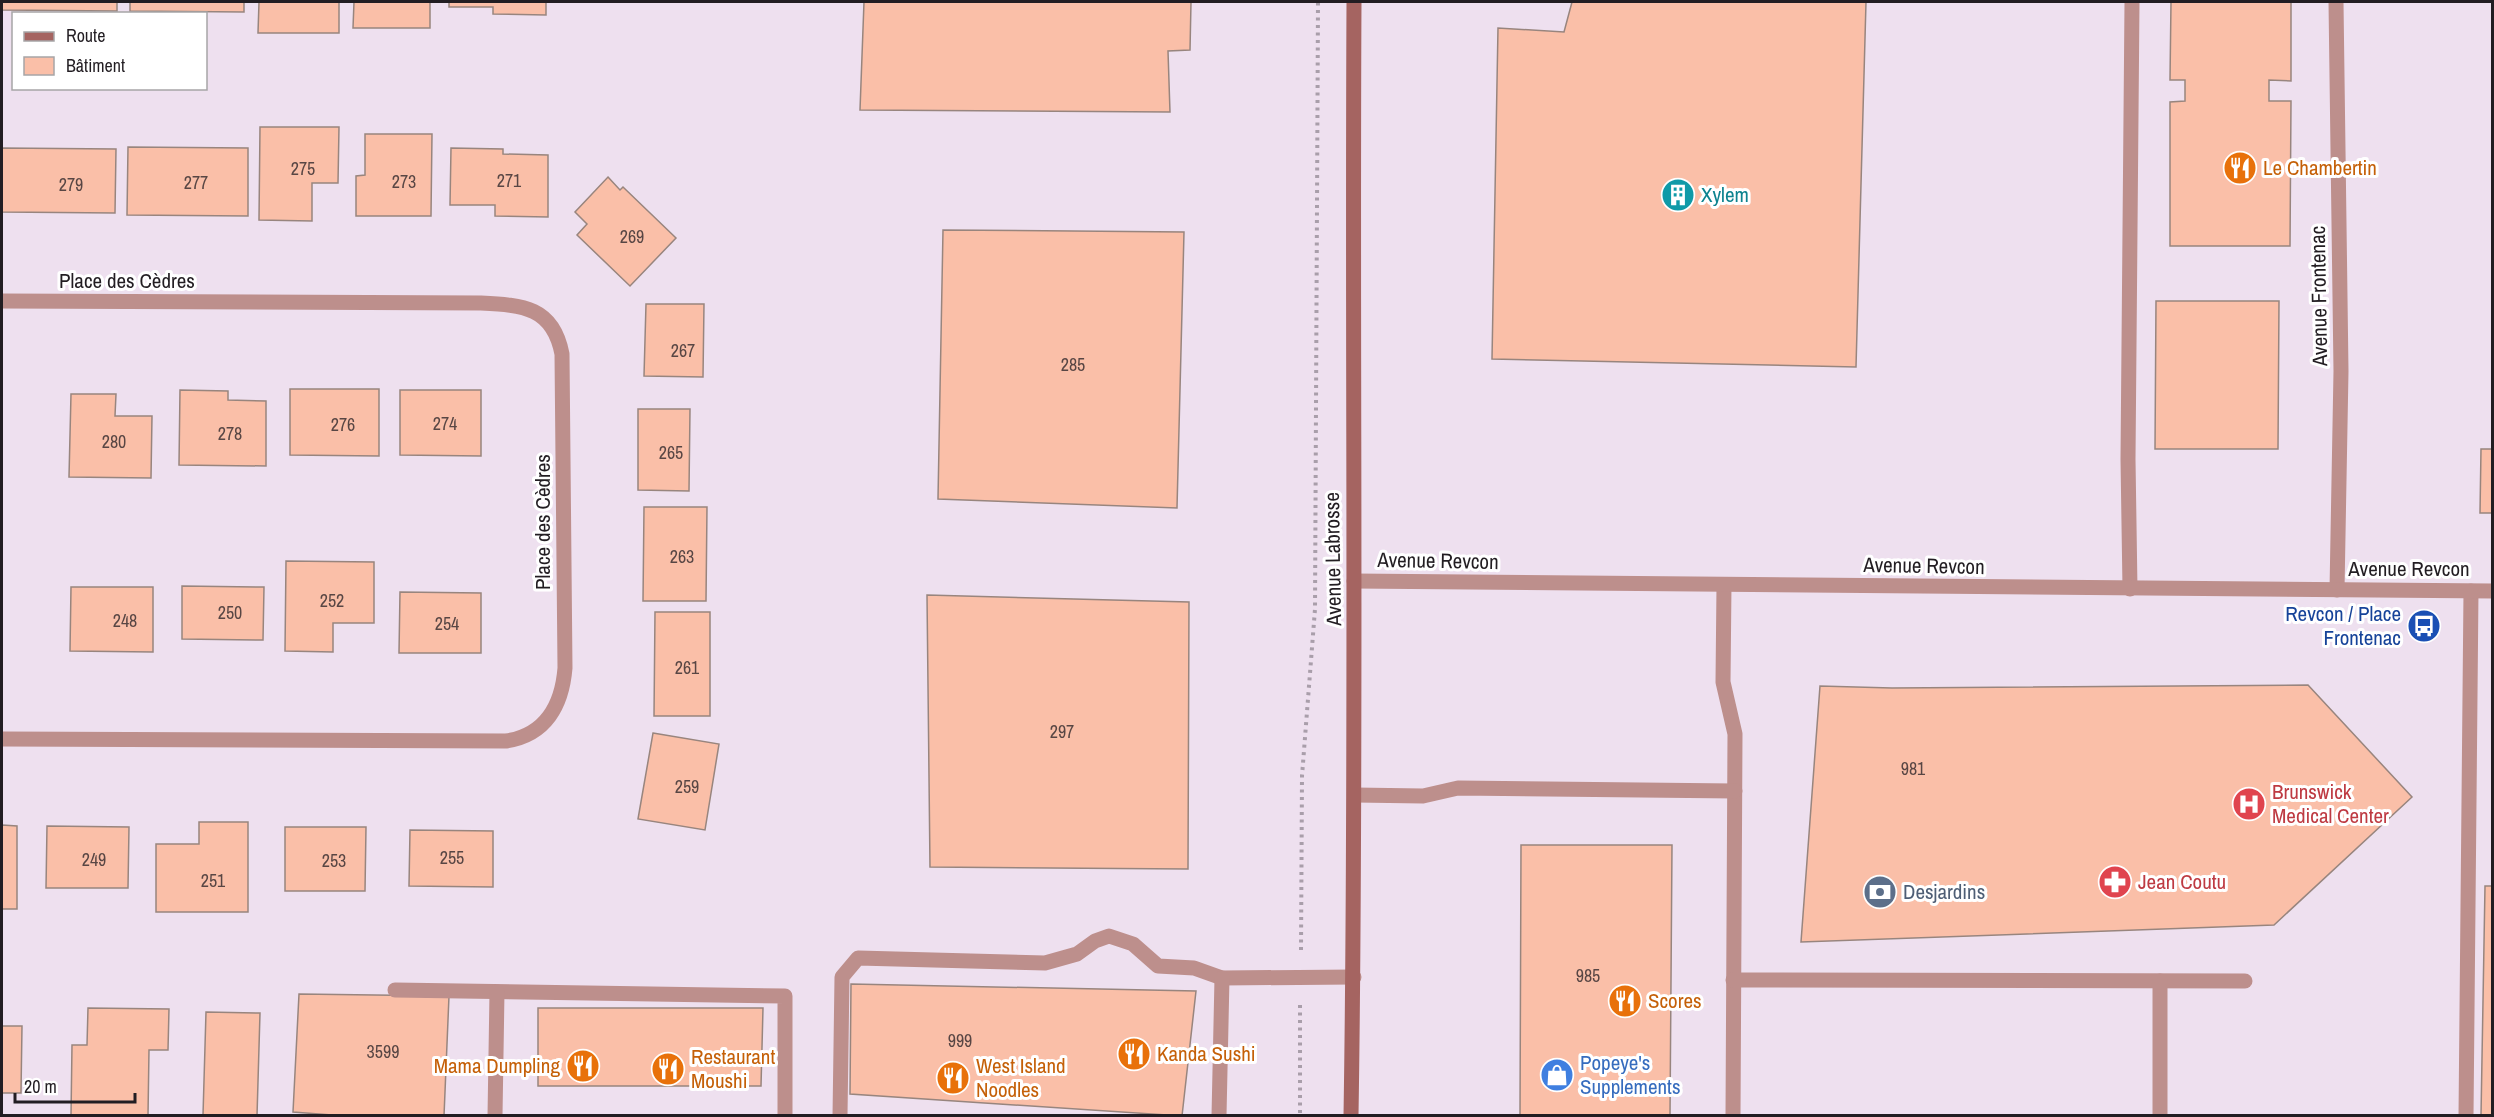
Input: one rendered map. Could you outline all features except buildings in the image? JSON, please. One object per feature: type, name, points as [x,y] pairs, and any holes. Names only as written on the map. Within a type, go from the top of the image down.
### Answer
[{"type":"street","name":"Avenue Labrosse","points":[[1351,1116],[1355,795],[1354,2]]},
{"type":"street","points":[[2130,589],[2128,447],[2132,2]]},
{"type":"street","name":"Avenue Frontenac","points":[[2336,2],[2341,371],[2337,590]]},
{"type":"street","name":"Place des Cèdres","points":[[2,301],[481,303],[512,304],[537,313],[554,328],[562,354],[565,668],[563,690],[556,710],[531,733],[506,741],[2,739]]},
{"type":"street","name":"Avenue Revcon","points":[[1354,581],[2493,591]]},
{"type":"street","points":[[1724,585],[1723,682],[1736,734],[1733,1116]]},
{"type":"street","points":[[2466,1116],[2471,591]]},
{"type":"street","points":[[1355,795],[1423,796],[1458,788],[1735,791]]},
{"type":"street","points":[[840,1116],[842,977],[858,958],[1045,963],[1077,954],[1095,941],[1109,936],[1133,944],[1158,966],[1194,968],[1222,978],[1354,977]]},
{"type":"street","points":[[1219,1116],[1222,978]]},
{"type":"street","points":[[1733,980],[2246,981]]},
{"type":"street","points":[[2160,981],[2160,1116]]},
{"type":"street","points":[[395,990],[785,996],[785,1116]]},
{"type":"street","points":[[495,1116],[497,992]]},
{"type":"path","name":"Avenue Labrosse","points":[[1301,951],[1302,776],[1315,609],[1318,2]]},
{"type":"path","points":[[1300,1000],[1300,1116]]},
{"type":"place","name":"Le Chambertin","points":[[2240,168]]},
{"type":"place","name":"Xylem","points":[[1678,195]]},
{"type":"place","name":"Revcon / Place Frontenac","points":[[2424,626]]},
{"type":"place","name":"Brunswick Medical Center","points":[[2249,804]]},
{"type":"place","name":"Jean Coutu","points":[[2115,882]]},
{"type":"place","name":"Desjardins","points":[[1880,892]]},
{"type":"place","name":"Scores","points":[[1625,1001]]},
{"type":"place","name":"Kanda Sushi","points":[[1134,1054]]},
{"type":"place","name":"Mama Dumpling","points":[[583,1066]]},
{"type":"place","name":"Restaurant Moushi","points":[[668,1069]]},
{"type":"place","name":"Popeye's Supplements","points":[[1557,1075]]},
{"type":"place","name":"West Island Noodles","points":[[953,1078]]}]
